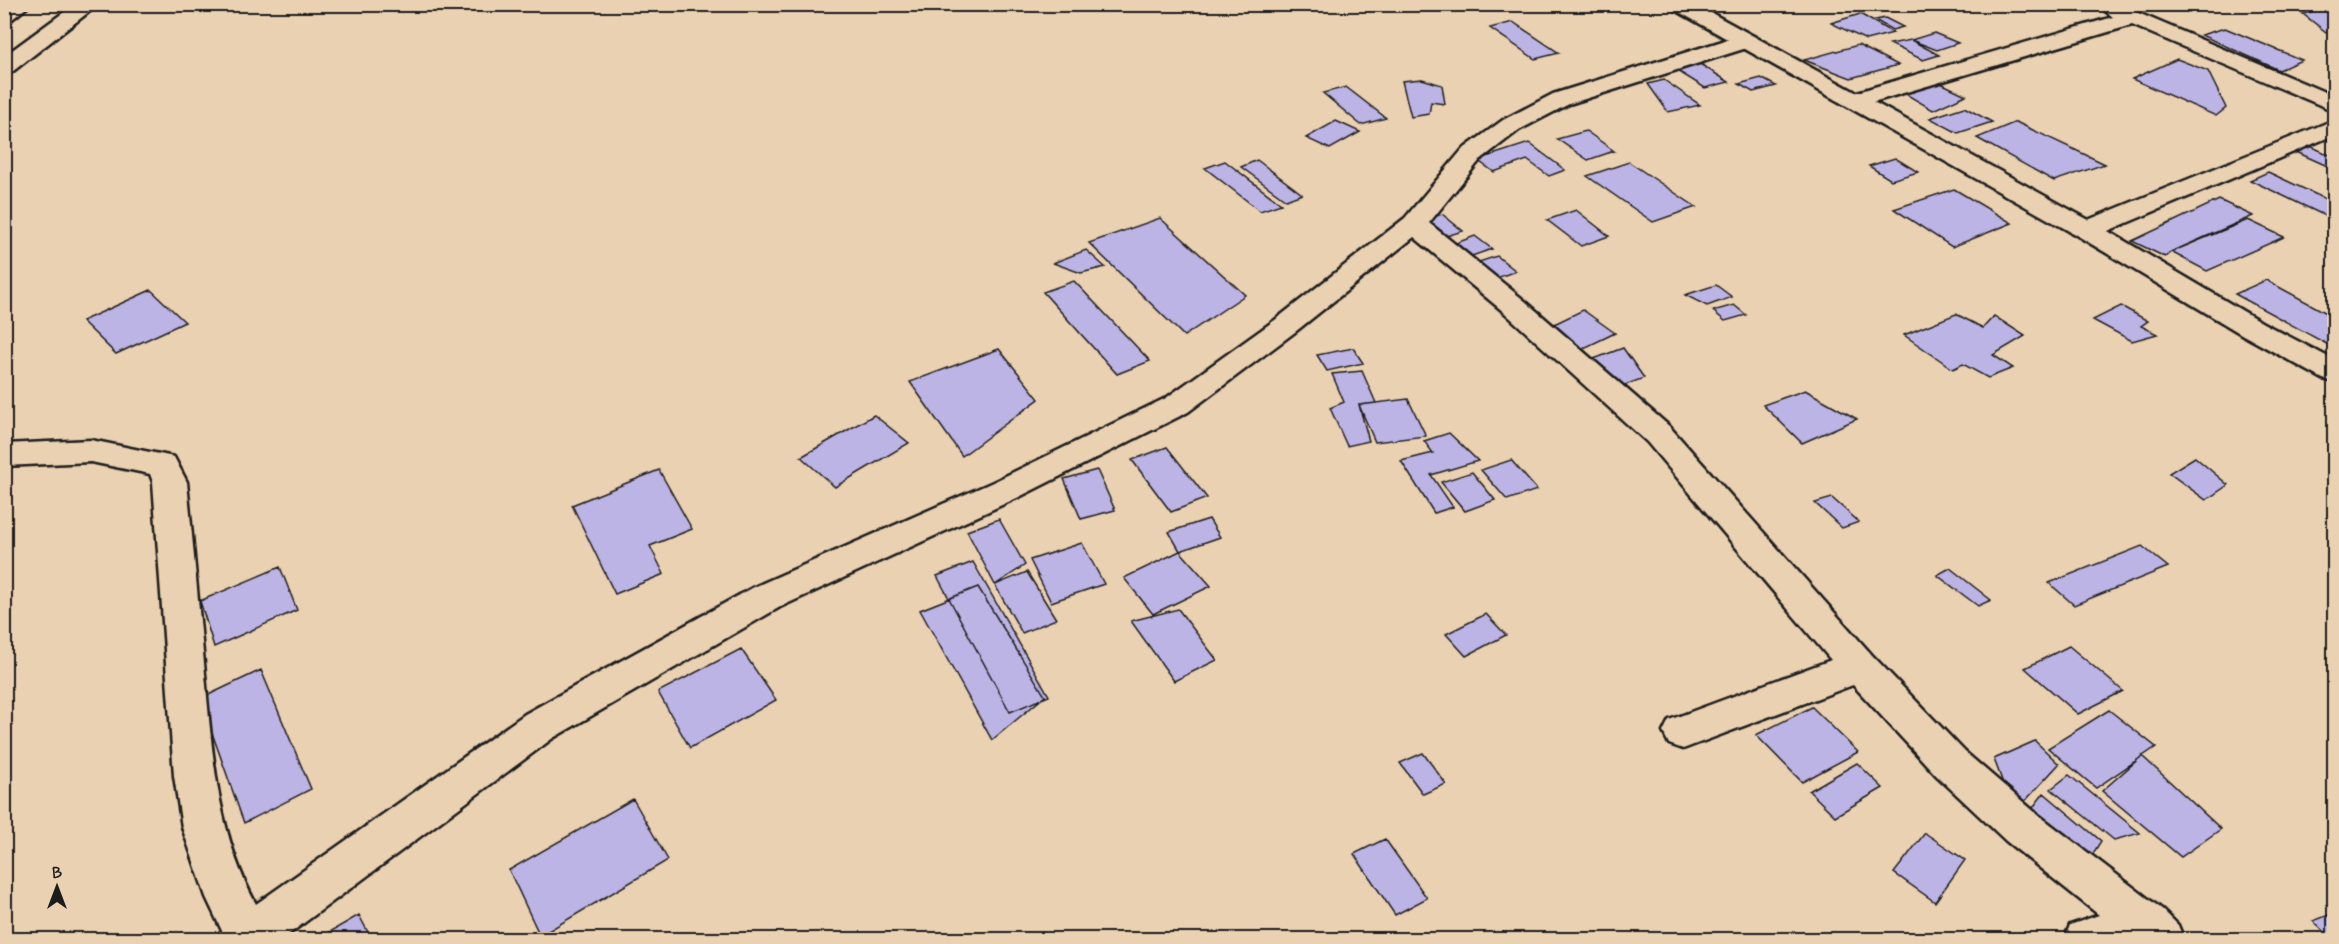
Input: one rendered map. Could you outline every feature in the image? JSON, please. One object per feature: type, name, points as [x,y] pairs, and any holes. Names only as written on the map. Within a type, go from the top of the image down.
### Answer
[{"type":"street","points":[[4,16],[21,4]]},
{"type":"street","points":[[4,67],[89,4]]},
{"type":"street","points":[[2102,4],[2334,104]]},
{"type":"street","points":[[1683,5],[2087,230],[2253,328],[2334,372]]},
{"type":"street","points":[[1855,100],[2134,18]]},
{"type":"street","points":[[4,455],[91,451],[162,465],[170,482],[194,776],[203,827],[228,897],[246,937],[539,726],[767,597],[1005,490],[1177,405],[1285,326],[1414,224],[1471,155],[1511,125],[1562,99],[1745,41]]},
{"type":"street","points":[[2087,230],[2334,127]]},
{"type":"street","points":[[1414,224],[1515,307],[1612,391],[1658,435],[1859,666],[1951,764],[2021,827],[2155,932]]},
{"type":"street","points":[[1683,732],[1859,666]]},
{"type":"street","points":[[2086,939],[2155,932]]},
{"type":"building","points":[[2334,5],[2334,30],[2326,32],[2303,14]]},
{"type":"building","points":[[1860,14],[1893,33],[1866,40],[1831,23]]},
{"type":"building","points":[[1885,18],[1903,27],[1892,30],[1875,20]]},
{"type":"building","points":[[1513,22],[1559,53],[1535,59],[1490,28]]},
{"type":"building","points":[[2225,28],[2302,60],[2279,70],[2201,35]]},
{"type":"building","points":[[1934,33],[1958,43],[1937,50],[1911,40]]},
{"type":"building","points":[[1911,40],[1939,55],[1923,60],[1890,44]]},
{"type":"building","points":[[1858,45],[1898,65],[1851,78],[1804,60]]},
{"type":"building","points":[[2177,59],[2208,71],[2226,108],[2216,116],[2132,79]]},
{"type":"building","points":[[1700,64],[1729,82],[1705,88],[1676,70]]},
{"type":"building","points":[[1761,78],[1776,86],[1753,92],[1739,84]]},
{"type":"building","points":[[1930,78],[1966,95],[1933,110],[1897,89]]},
{"type":"building","points":[[1422,79],[1442,85],[1445,104],[1431,102],[1429,114],[1411,117],[1402,81]]},
{"type":"building","points":[[1664,80],[1700,105],[1668,112],[1648,84]]},
{"type":"building","points":[[1346,87],[1386,118],[1361,125],[1323,93]]},
{"type":"building","points":[[1964,107],[1992,122],[1958,133],[1930,118]]},
{"type":"building","points":[[1336,121],[1360,132],[1330,149],[1306,138]]},
{"type":"building","points":[[2016,122],[2105,164],[2054,181],[1977,138]]},
{"type":"building","points":[[1586,131],[1614,151],[1588,160],[1557,139]]},
{"type":"building","points":[[1529,143],[1565,170],[1549,176],[1527,160],[1494,172],[1477,160]]},
{"type":"building","points":[[2308,145],[2334,157],[2334,169],[2294,151]]},
{"type":"building","points":[[1895,158],[1918,172],[1891,180],[1869,166]]},
{"type":"building","points":[[1257,160],[1302,194],[1286,200],[1241,167]]},
{"type":"building","points":[[1225,161],[1281,204],[1260,211],[1205,168]]},
{"type":"building","points":[[1629,162],[1696,207],[1653,222],[1587,176]]},
{"type":"building","points":[[2268,172],[2334,203],[2334,220],[2250,180]]},
{"type":"building","points":[[1954,189],[2012,223],[1952,247],[1894,209]]},
{"type":"building","points":[[2219,200],[2253,216],[2171,252],[2165,257],[2132,241]]},
{"type":"building","points":[[1576,210],[1609,236],[1581,246],[1547,220]]},
{"type":"building","points":[[1442,214],[1463,231],[1443,237],[1423,221]]},
{"type":"building","points":[[1160,218],[1245,295],[1184,336],[1089,243]]},
{"type":"building","points":[[2248,220],[2284,237],[2207,271],[2171,252]]},
{"type":"building","points":[[1475,236],[1492,249],[1472,256],[1456,243]]},
{"type":"building","points":[[1086,250],[1105,267],[1081,273],[1053,263]]},
{"type":"building","points":[[1497,256],[1516,271],[1494,279],[1476,263]]},
{"type":"building","points":[[2266,280],[2334,317],[2334,348],[2235,294]]},
{"type":"building","points":[[1074,281],[1150,361],[1117,374],[1043,292]]},
{"type":"building","points":[[1716,285],[1732,297],[1707,306],[1685,295]]},
{"type":"building","points":[[151,290],[185,322],[116,354],[82,321]]},
{"type":"building","points":[[1734,305],[1746,315],[1725,321],[1713,311]]},
{"type":"building","points":[[2121,306],[2148,321],[2141,326],[2157,334],[2132,341],[2093,320]]},
{"type":"building","points":[[1583,310],[1615,333],[1580,350],[1548,327]]},
{"type":"building","points":[[1956,314],[1983,328],[1994,316],[2025,336],[1993,355],[2013,368],[1988,378],[1963,364],[1953,369],[1904,335]]},
{"type":"building","points":[[1353,348],[1363,363],[1327,371],[1317,355]]},
{"type":"building","points":[[1623,348],[1644,378],[1617,388],[1591,360]]},
{"type":"building","points":[[999,349],[1039,399],[962,456],[910,382]]},
{"type":"building","points":[[1362,371],[1376,403],[1359,405],[1369,441],[1347,446],[1330,408],[1344,402],[1332,374]]},
{"type":"building","points":[[1805,390],[1857,419],[1802,443],[1763,405]]},
{"type":"building","points":[[1408,399],[1426,436],[1375,442],[1359,405]]},
{"type":"building","points":[[874,415],[909,443],[835,487],[801,457]]},
{"type":"building","points":[[1449,433],[1478,461],[1431,475],[1453,507],[1434,513],[1401,461],[1433,453],[1424,441]]},
{"type":"building","points":[[1167,447],[1207,498],[1171,512],[1132,460]]},
{"type":"building","points":[[2195,457],[2228,485],[2206,500],[2169,473]]},
{"type":"building","points":[[1511,460],[1537,490],[1507,500],[1481,470]]},
{"type":"building","points":[[659,470],[692,529],[650,546],[664,574],[615,594],[572,505]]},
{"type":"building","points":[[1097,470],[1115,510],[1081,519],[1064,479]]},
{"type":"building","points":[[1472,472],[1495,500],[1465,511],[1441,482]]},
{"type":"building","points":[[1832,498],[1859,522],[1842,528],[1815,503]]},
{"type":"building","points":[[999,519],[1025,565],[995,585],[967,531]]},
{"type":"building","points":[[1209,519],[1220,537],[1180,551],[1169,532]]},
{"type":"building","points":[[1082,543],[1104,584],[1051,602],[1030,560]]},
{"type":"building","points":[[2142,546],[2168,567],[2074,605],[2049,583]]},
{"type":"building","points":[[1180,551],[1211,586],[1153,614],[1124,578]]},
{"type":"building","points":[[973,562],[1049,696],[1010,712],[937,576]]},
{"type":"building","points":[[280,567],[297,610],[214,647],[200,601]]},
{"type":"building","points":[[1950,568],[1991,600],[1978,606],[1937,575]]},
{"type":"building","points":[[1027,572],[1056,619],[1022,633],[995,585]]},
{"type":"building","points":[[978,587],[1045,696],[992,740],[920,610]]},
{"type":"building","points":[[1178,609],[1217,660],[1174,681],[1131,621]]},
{"type":"building","points":[[1486,614],[1506,635],[1466,656],[1446,634]]},
{"type":"building","points":[[2069,646],[2123,691],[2078,714],[2025,668]]},
{"type":"building","points":[[741,649],[776,700],[690,748],[658,692]]},
{"type":"building","points":[[261,670],[311,789],[244,823],[200,699]]},
{"type":"building","points":[[1812,707],[1858,752],[1802,782],[1756,735]]},
{"type":"building","points":[[2109,710],[2156,747],[2096,788],[2048,748]]},
{"type":"building","points":[[2035,741],[2059,764],[2014,813],[1994,759]]},
{"type":"building","points":[[1423,753],[1446,784],[1423,794],[1400,763]]},
{"type":"building","points":[[2142,756],[2221,829],[2181,857],[2102,791]]},
{"type":"building","points":[[1857,763],[1883,788],[1835,816],[1809,791]]},
{"type":"building","points":[[2069,775],[2140,833],[2114,840],[2051,789]]},
{"type":"building","points":[[2044,793],[2101,841],[2085,866],[2028,814]]},
{"type":"building","points":[[633,799],[668,860],[540,936],[509,870]]},
{"type":"building","points":[[1925,833],[1965,860],[1935,902],[1894,873]]},
{"type":"building","points":[[1385,839],[1427,898],[1395,915],[1354,854]]},
{"type":"building","points":[[2334,913],[2334,940],[2332,940],[2313,921]]},
{"type":"building","points":[[359,915],[372,940],[316,940]]}]
